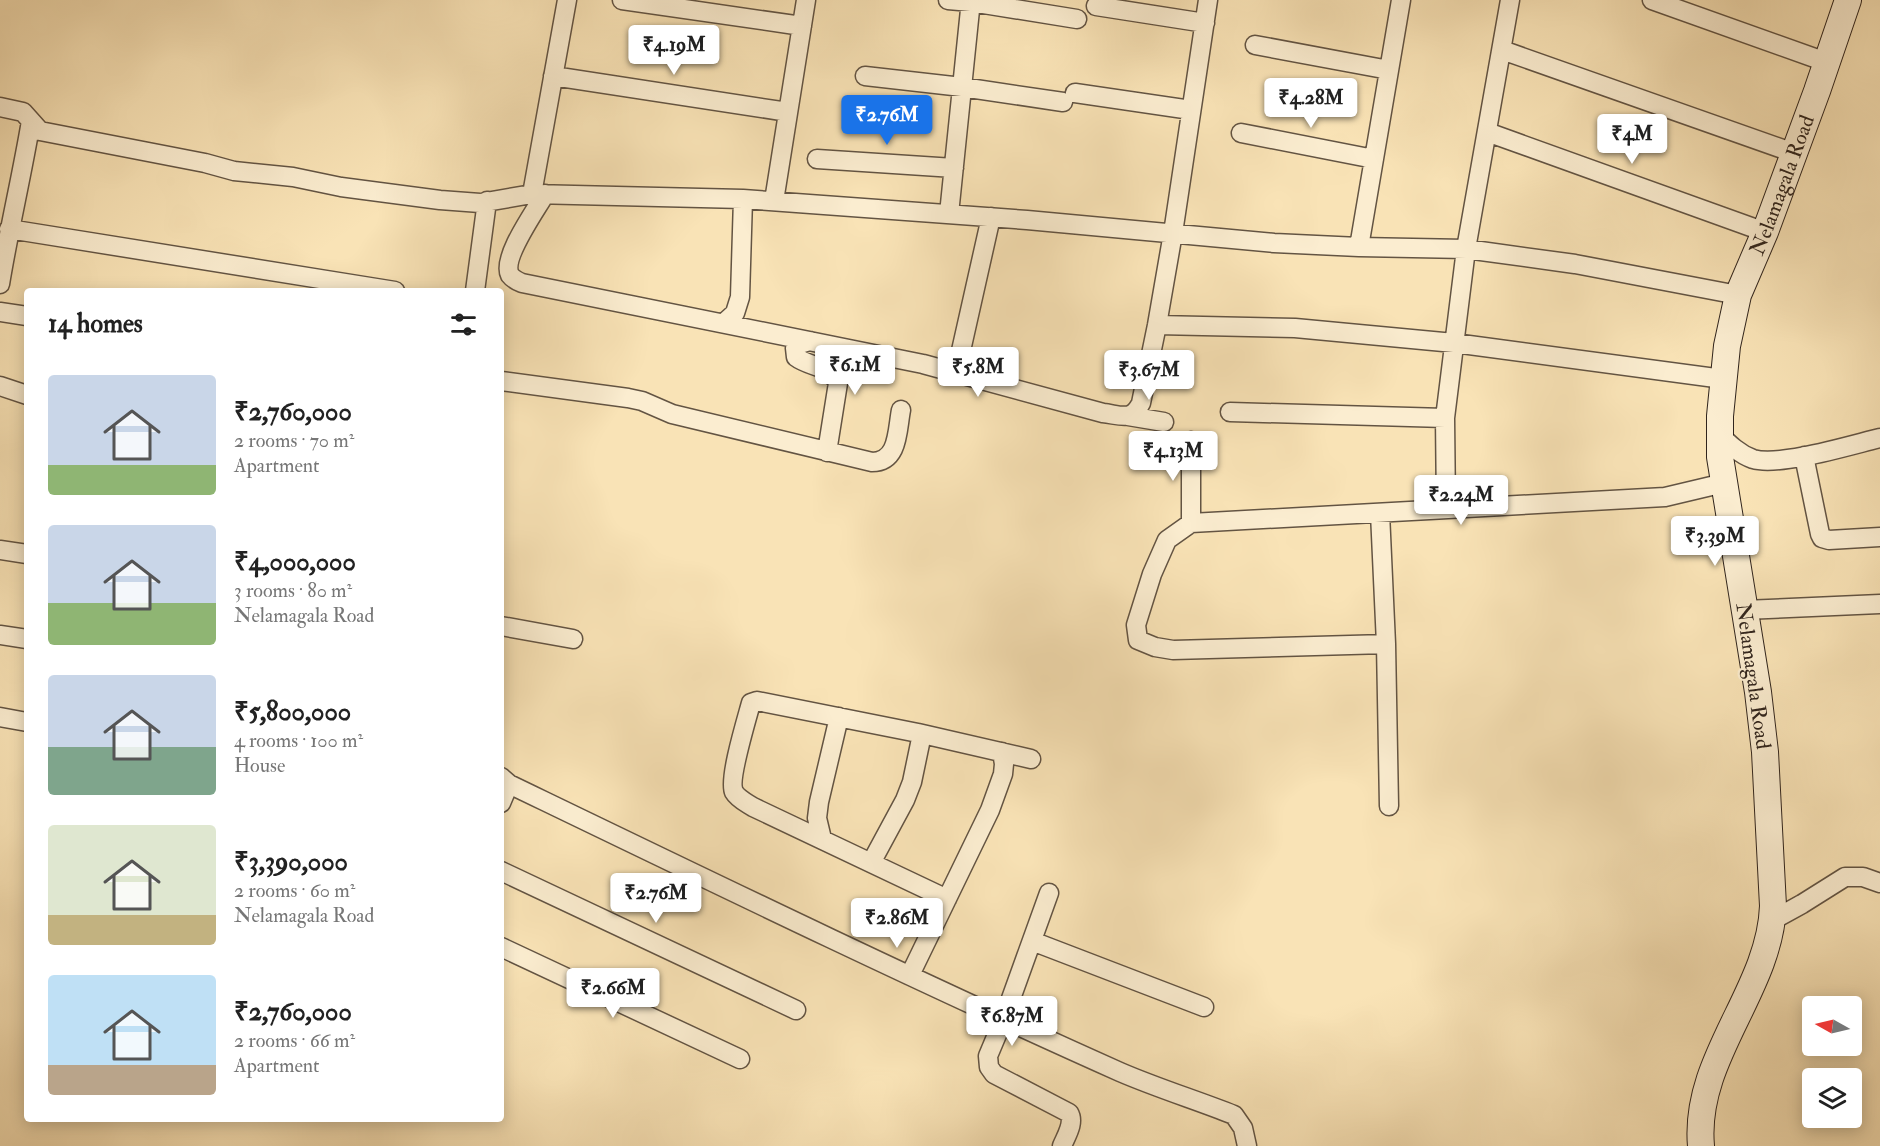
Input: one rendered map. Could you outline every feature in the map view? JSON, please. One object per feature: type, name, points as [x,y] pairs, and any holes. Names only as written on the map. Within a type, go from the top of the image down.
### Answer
[{"type":"street","points":[[567,0],[553,76],[538,194],[508,267],[512,278],[522,283],[923,364],[1103,413],[1164,422]]},
{"type":"street","points":[[622,0],[802,26]]},
{"type":"street","points":[[774,201],[806,0]]},
{"type":"street","points":[[948,0],[971,1],[1077,19]]},
{"type":"street","points":[[1128,416],[1137,412],[1141,403],[1157,325],[1209,0]]},
{"type":"street","points":[[1359,247],[1401,0]]},
{"type":"street","points":[[1446,509],[1445,418],[1454,343],[1466,249],[1510,0]]},
{"type":"street","points":[[1652,0],[1826,62]]},
{"type":"street","name":"Nelamagala Road","points":[[1701,1146],[1700,1131],[1707,1086],[1719,1052],[1754,979],[1773,920],[1765,752],[1758,692],[1724,483],[1719,434],[1723,379],[1738,295],[1765,232],[1848,0]]},
{"type":"street","points":[[949,214],[971,1]]},
{"type":"street","points":[[1096,6],[1205,23]]},
{"type":"street","points":[[1255,45],[1389,70]]},
{"type":"street","points":[[1502,50],[1794,153]]},
{"type":"street","points":[[553,76],[788,112]]},
{"type":"street","points":[[865,76],[1191,110]]},
{"type":"street","points":[[0,107],[23,112],[40,131],[234,171],[293,177],[341,187],[440,200],[480,203],[538,194],[743,199],[991,217],[1274,243],[1466,249],[1575,264],[1738,295]]},
{"type":"street","points":[[0,284],[31,121]]},
{"type":"street","points":[[1487,132],[1765,232]]},
{"type":"street","points":[[1241,133],[1374,159]]},
{"type":"street","points":[[817,159],[954,168]]},
{"type":"street","points":[[724,323],[735,313],[740,297],[743,199]]},
{"type":"street","points":[[475,288],[488,201]]},
{"type":"street","points":[[956,373],[991,217]]},
{"type":"street","points":[[9,230],[376,288]]},
{"type":"street","points":[[0,312],[24,316]]},
{"type":"street","points":[[1157,325],[1295,328],[1454,343],[1723,379]]},
{"type":"street","points":[[810,341],[797,345],[796,357],[833,374],[838,383],[827,452]]},
{"type":"street","points":[[504,381],[642,400],[672,414],[872,462],[885,460],[893,451],[901,410]]},
{"type":"street","points":[[0,386],[24,394]]},
{"type":"street","points":[[1230,412],[1445,418]]},
{"type":"street","points":[[1719,434],[1740,453],[1752,459],[1768,461],[1804,456],[1880,438]]},
{"type":"street","points":[[1191,441],[1191,523]]},
{"type":"street","points":[[1804,456],[1822,538],[1829,540],[1880,537]]},
{"type":"street","points":[[1386,644],[1173,650],[1155,647],[1138,640],[1136,625],[1152,574],[1167,540],[1191,523],[1665,497],[1724,483]]},
{"type":"street","points":[[1380,513],[1386,644],[1389,806]]},
{"type":"street","points":[[0,550],[24,554]]},
{"type":"street","points":[[1744,610],[1880,604]]},
{"type":"street","points":[[504,627],[573,639]]},
{"type":"street","points":[[0,636],[24,639]]},
{"type":"street","points":[[947,899],[745,802],[734,791],[734,772],[753,701],[922,734],[1031,759]]},
{"type":"street","points":[[0,717],[24,721]]},
{"type":"street","points":[[822,839],[817,818],[819,802],[839,717]]},
{"type":"street","points":[[871,863],[905,800],[912,782],[922,734]]},
{"type":"street","points":[[910,975],[1000,787],[1004,764],[1002,752]]},
{"type":"street","points":[[505,780],[910,975],[1122,1073],[1234,1116],[1243,1128],[1248,1146]]},
{"type":"street","points":[[504,872],[796,1010]]},
{"type":"street","points":[[1773,920],[1845,877],[1863,877],[1880,883]]},
{"type":"street","points":[[1049,893],[988,1056],[994,1074],[1069,1113],[1072,1119],[1071,1124],[1062,1146]]},
{"type":"street","points":[[1032,941],[1204,1006]]},
{"type":"street","points":[[504,948],[740,1059]]}]
